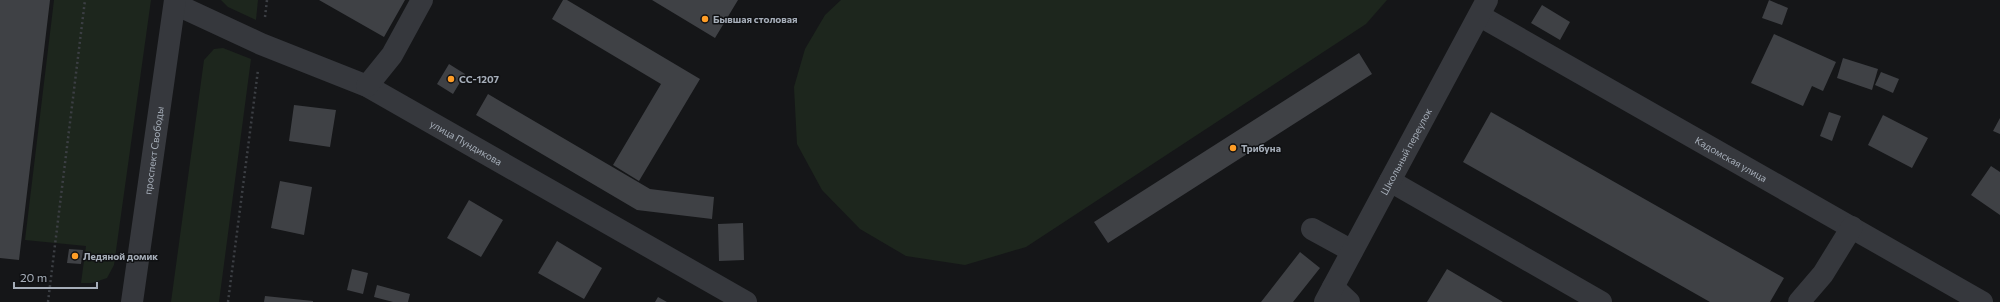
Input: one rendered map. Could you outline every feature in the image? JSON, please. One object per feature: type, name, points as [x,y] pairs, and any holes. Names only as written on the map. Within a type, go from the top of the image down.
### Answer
[{"type":"street","points":[[367,86],[392,55],[422,0]]},
{"type":"street","name":"улица Пундикова","points":[[175,2],[261,44],[367,86],[746,302]]},
{"type":"street","name":"проспект Свободы","points":[[132,302],[175,2]]},
{"type":"street","name":"Школьный переулок","points":[[1329,295],[1483,8]]},
{"type":"street","name":"Кадомская улица","points":[[1483,8],[1982,302]]},
{"type":"street","points":[[1390,181],[1601,302]]},
{"type":"street","points":[[1799,302],[1823,274],[1852,226]]},
{"type":"street","points":[[1312,229],[1352,251]]},
{"type":"street","points":[[1329,295],[1349,302]]},
{"type":"path","points":[[48,302],[85,0]]},
{"type":"path","points":[[228,302],[267,0]]},
{"type":"shaded area","points":[[54,0],[151,0],[114,265],[107,278],[92,283],[81,283],[86,246],[25,240]]},
{"type":"shaded area","points":[[221,0],[258,0],[256,20],[228,7]]},
{"type":"shaded area","points":[[841,0],[1387,0],[1366,24],[1026,247],[965,265],[906,256],[860,229],[822,190],[797,144],[794,87],[805,49],[825,15]]},
{"type":"shaded area","points":[[223,48],[251,59],[219,302],[171,302],[204,60],[214,49]]},
{"type":"building","points":[[0,0],[50,0],[19,260],[0,258]]},
{"type":"building","points":[[319,0],[405,0],[384,37]]},
{"type":"building","points":[[563,0],[567,0],[700,79],[639,181],[613,165],[661,84],[552,19]]},
{"type":"building","name":"Бывшая столовая","points":[[652,0],[738,0],[715,38]]},
{"type":"building","points":[[1769,0],[1788,8],[1782,25],[1762,18]]},
{"type":"building","points":[[1542,5],[1570,22],[1560,40],[1531,23]]},
{"type":"building","points":[[1774,34],[1836,62],[1823,91],[1812,86],[1803,106],[1751,83]]},
{"type":"building","name":"Трибуна","points":[[1359,53],[1372,74],[1108,243],[1094,222]]},
{"type":"building","points":[[1843,58],[1878,69],[1872,90],[1837,78]]},
{"type":"building","name":"СС-1207","points":[[449,64],[465,74],[453,94],[437,84]]},
{"type":"building","points":[[1881,72],[1899,79],[1893,93],[1875,85]]},
{"type":"building","points":[[488,94],[650,189],[714,197],[712,219],[637,210],[476,115]]},
{"type":"building","points":[[294,105],[336,110],[330,147],[289,141]]},
{"type":"building","points":[[1491,112],[1784,278],[1770,302],[1710,302],[1463,162]]},
{"type":"building","points":[[1829,112],[1841,116],[1832,141],[1820,136]]},
{"type":"building","points":[[1883,115],[1928,138],[1912,168],[1868,145]]},
{"type":"building","points":[[2000,118],[2000,134],[1993,131]]},
{"type":"building","points":[[1991,166],[2000,172],[2000,215],[1971,195]]},
{"type":"building","points":[[280,181],[312,187],[304,235],[271,228]]},
{"type":"building","points":[[469,200],[503,220],[481,257],[447,238]]},
{"type":"building","points":[[743,223],[744,260],[719,261],[718,224]]},
{"type":"building","points":[[557,241],[602,268],[584,299],[538,273]]},
{"type":"building","name":"Ледяной домик","points":[[69,249],[83,250],[81,264],[67,263]]},
{"type":"building","points":[[1300,252],[1320,268],[1293,302],[1261,302]]},
{"type":"building","points":[[352,269],[368,273],[363,294],[347,290]]},
{"type":"building","points":[[1447,269],[1503,302],[1427,302]]},
{"type":"building","points":[[377,285],[410,294],[408,302],[393,302],[374,297]]},
{"type":"building","points":[[265,296],[313,301],[313,302],[264,302]]},
{"type":"building","points":[[658,297],[667,302],[655,302]]},
{"type":"place","name":"Бывшая столовая","points":[[705,19]]},
{"type":"place","name":"СС-1207","points":[[451,79]]},
{"type":"place","name":"Трибуна","points":[[1233,148]]},
{"type":"place","name":"Ледяной домик","points":[[75,256]]}]
